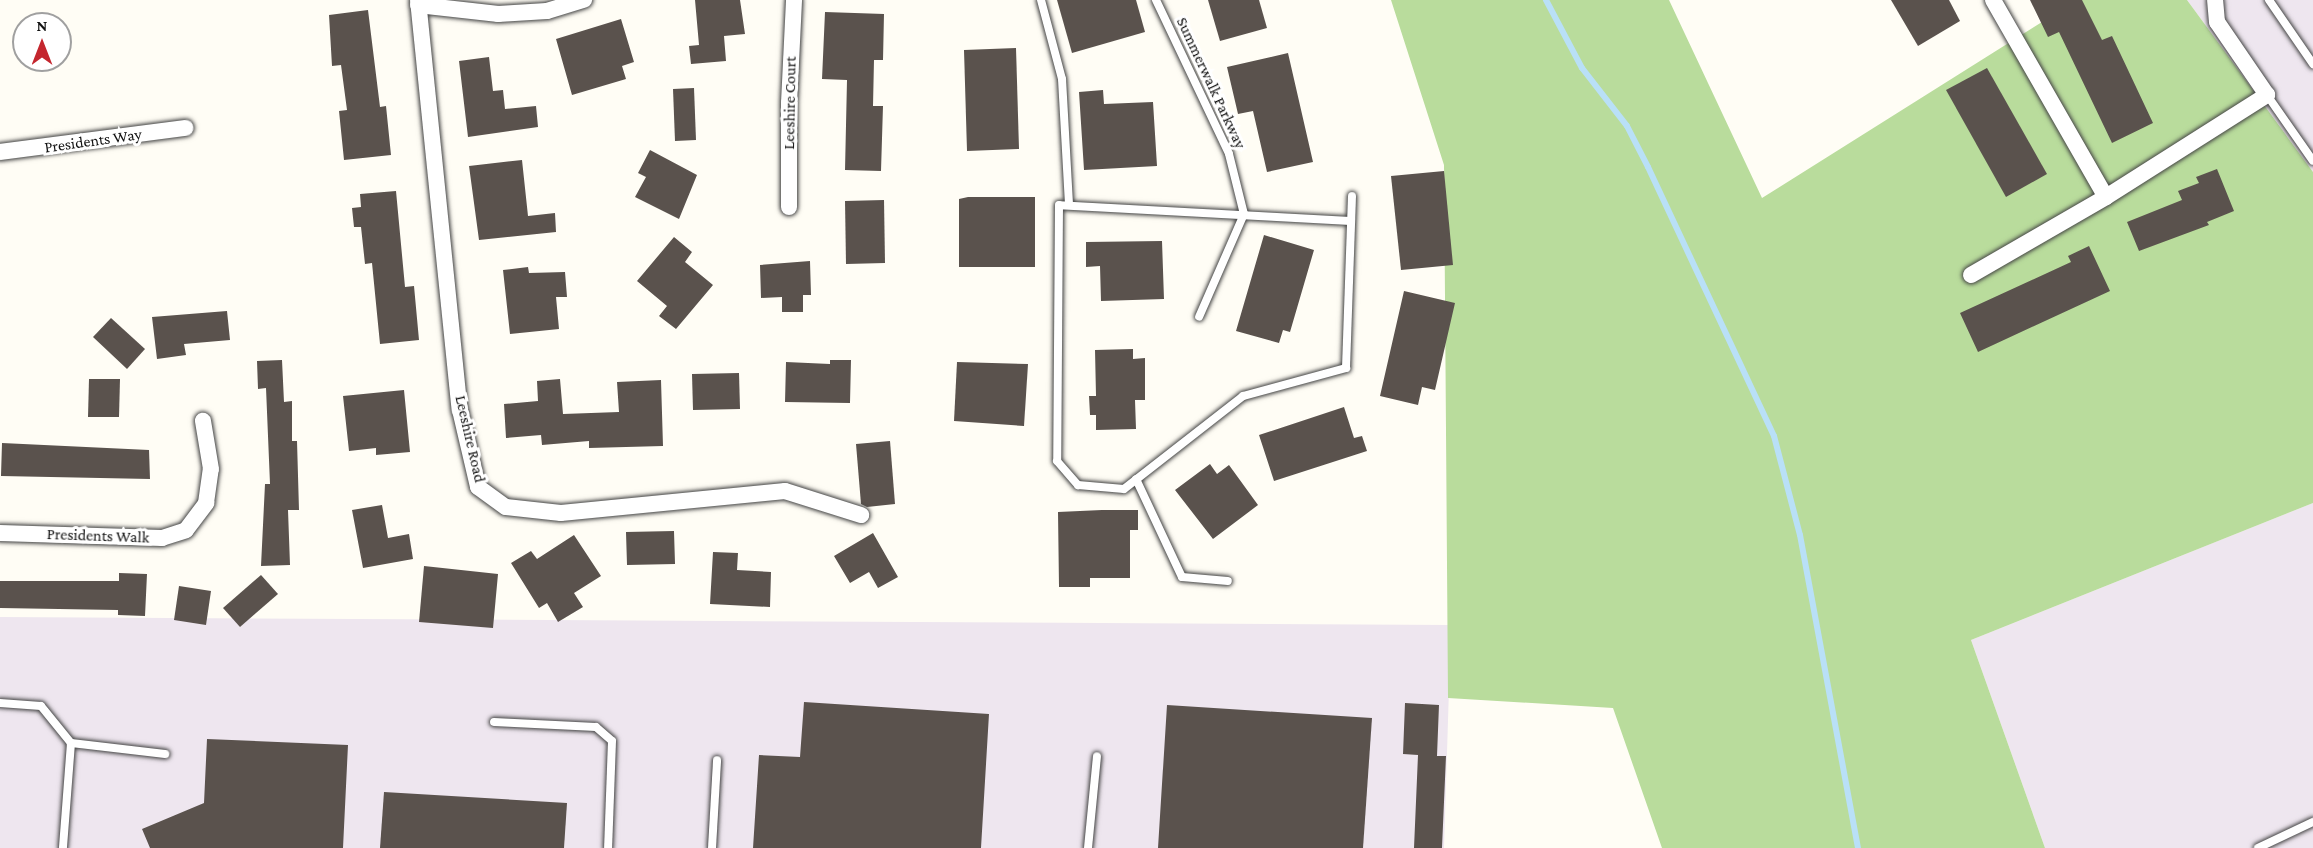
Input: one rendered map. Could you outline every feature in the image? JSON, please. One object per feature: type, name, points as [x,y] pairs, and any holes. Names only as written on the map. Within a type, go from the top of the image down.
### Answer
[{"type":"street","points":[[418,2],[498,14],[547,11],[584,0]]},
{"type":"street","name":"Leeshire Court","points":[[789,207],[789,103],[794,0]]},
{"type":"street","points":[[1993,0],[2106,197]]},
{"type":"street","points":[[1971,275],[2106,197],[2267,95],[2217,22],[2214,0]]},
{"type":"street","name":"Leeshire Road","points":[[418,2],[460,410],[478,487],[506,507],[561,513],[785,491],[861,515]]},
{"type":"street","name":"Presidents Way","points":[[0,152],[185,128]]},
{"type":"street","name":"Presidents Walk","points":[[0,533],[162,537],[186,530],[206,503],[210,469],[203,421]]},
{"type":"lane","points":[[1041,0],[1062,79],[1069,204]]},
{"type":"lane","name":"Summerwalk Parkway","points":[[1156,0],[1229,154],[1244,214]]},
{"type":"lane","points":[[2269,0],[2313,64]]},
{"type":"lane","points":[[2267,95],[2313,160]]},
{"type":"lane","points":[[1351,221],[1059,205],[1057,461],[1078,485],[1124,489],[1243,396],[1346,368],[1352,196]]},
{"type":"lane","points":[[1199,317],[1244,214]]},
{"type":"lane","points":[[1136,479],[1182,577],[1228,581]]},
{"type":"lane","points":[[0,703],[41,706],[71,743],[63,848]]},
{"type":"lane","points":[[494,722],[596,727],[612,741],[608,848]]},
{"type":"lane","points":[[71,743],[165,754]]},
{"type":"lane","points":[[1088,848],[1096,756]]},
{"type":"lane","points":[[712,848],[717,760]]},
{"type":"lane","points":[[2258,848],[2313,822]]},
{"type":"shaded area","points":[[2187,0],[2313,0],[2313,172],[2192,7]]},
{"type":"shaded area","points":[[2313,503],[2313,848],[2045,848],[1971,640]]},
{"type":"shaded area","points":[[0,617],[1451,625],[1444,848],[0,848]]},
{"type":"green space","points":[[1391,0],[1669,0],[1762,198],[2077,0],[2187,0],[2313,172],[2313,503],[1971,640],[2045,848],[1662,848],[1613,708],[1448,698],[1444,165]]},
{"type":"building","points":[[695,0],[740,0],[745,34],[724,36],[726,61],[691,64],[689,46],[699,45]]},
{"type":"building","points":[[1057,0],[1136,0],[1145,32],[1072,53]]},
{"type":"building","points":[[1208,0],[1259,0],[1267,28],[1220,41]]},
{"type":"building","points":[[1891,0],[1949,0],[1960,21],[1918,46]]},
{"type":"building","points":[[2030,0],[2082,0],[2102,40],[2112,36],[2153,123],[2112,143],[2059,32],[2048,37]]},
{"type":"building","points":[[368,10],[380,107],[386,106],[391,155],[344,160],[339,111],[347,110],[341,65],[332,66],[329,15]]},
{"type":"building","points":[[825,12],[884,14],[883,60],[874,60],[873,106],[883,106],[881,171],[845,170],[847,80],[822,79]]},
{"type":"building","points":[[621,19],[634,62],[622,66],[626,79],[572,95],[556,39]]},
{"type":"building","points":[[1016,48],[1019,149],[967,151],[964,50]]},
{"type":"building","points":[[1288,53],[1313,162],[1267,172],[1253,111],[1238,114],[1227,67]]},
{"type":"building","points":[[489,57],[493,91],[503,90],[505,109],[536,106],[538,127],[468,137],[459,61]]},
{"type":"building","points":[[1987,68],[2047,174],[2006,197],[1946,90]]},
{"type":"building","points":[[694,88],[696,140],[675,141],[673,89]]},
{"type":"building","points":[[1103,90],[1104,104],[1153,102],[1157,166],[1084,170],[1079,92]]},
{"type":"building","points":[[650,150],[697,175],[679,219],[635,197],[646,177],[638,173]]},
{"type":"building","points":[[522,160],[528,216],[555,213],[556,232],[479,240],[469,166]]},
{"type":"building","points":[[2217,169],[2234,211],[2207,222],[2209,225],[2139,251],[2127,222],[2182,200],[2178,191],[2199,183],[2196,177]]},
{"type":"building","points":[[1444,171],[1453,265],[1401,270],[1391,176]]},
{"type":"building","points":[[396,191],[405,287],[414,286],[419,340],[380,344],[372,263],[365,264],[361,227],[354,227],[352,208],[361,207],[360,194]]},
{"type":"building","points":[[1035,197],[1035,267],[959,267],[959,199]]},
{"type":"building","points":[[884,200],[885,263],[846,264],[845,201]]},
{"type":"building","points":[[1264,235],[1314,250],[1290,332],[1283,330],[1279,343],[1236,331]]},
{"type":"building","points":[[674,237],[692,252],[685,262],[713,285],[676,329],[659,316],[667,306],[637,281]]},
{"type":"building","points":[[1162,241],[1164,299],[1101,301],[1100,266],[1086,267],[1086,242]]},
{"type":"building","points":[[2089,246],[2110,291],[1978,352],[1960,313],[2071,262],[2068,256]]},
{"type":"building","points":[[810,261],[811,295],[803,295],[803,312],[782,312],[782,297],[761,298],[760,265]]},
{"type":"building","points":[[528,267],[529,273],[565,272],[567,297],[556,297],[559,329],[510,334],[503,270]]},
{"type":"building","points":[[1404,291],[1455,303],[1435,390],[1422,387],[1418,405],[1380,396]]},
{"type":"building","points":[[227,311],[230,340],[184,344],[186,355],[157,359],[152,317]]},
{"type":"building","points":[[111,318],[145,349],[127,369],[93,337]]},
{"type":"building","points":[[1133,349],[1133,359],[1145,358],[1145,400],[1135,400],[1136,429],[1096,430],[1096,415],[1090,415],[1089,396],[1096,396],[1095,350]]},
{"type":"building","points":[[282,360],[284,402],[292,401],[292,441],[297,441],[299,510],[288,510],[290,565],[261,566],[265,484],[270,484],[266,388],[258,389],[257,361]]},
{"type":"building","points":[[830,360],[851,360],[850,403],[785,402],[786,362],[830,364]]},
{"type":"building","points":[[957,362],[1028,364],[1024,426],[954,421]]},
{"type":"building","points":[[739,373],[740,409],[693,410],[692,374]]},
{"type":"building","points":[[89,379],[120,379],[119,417],[88,417]]},
{"type":"building","points":[[560,379],[563,414],[619,412],[617,382],[661,380],[663,446],[589,448],[589,441],[542,445],[541,435],[506,438],[504,404],[538,401],[537,381]]},
{"type":"building","points":[[404,390],[410,452],[376,455],[376,448],[349,451],[343,396]]},
{"type":"building","points":[[1344,407],[1354,438],[1362,436],[1367,451],[1274,481],[1259,435]]},
{"type":"building","points":[[890,441],[895,504],[867,507],[861,504],[856,444]]},
{"type":"building","points":[[2,443],[149,450],[150,479],[1,476]]},
{"type":"building","points":[[1210,464],[1217,474],[1229,465],[1258,505],[1213,539],[1175,490]]},
{"type":"building","points":[[382,505],[388,538],[409,534],[413,559],[363,568],[352,510]]},
{"type":"building","points":[[1138,510],[1138,530],[1130,530],[1130,578],[1090,578],[1090,587],[1059,587],[1058,512]]},
{"type":"building","points":[[674,531],[675,564],[627,565],[626,532]]},
{"type":"building","points":[[873,533],[898,577],[878,588],[869,572],[850,583],[834,556]]},
{"type":"building","points":[[574,535],[601,576],[574,593],[583,607],[558,622],[547,603],[539,608],[511,563],[531,551],[537,559]]},
{"type":"building","points":[[713,552],[738,553],[737,570],[771,572],[770,607],[710,604]]},
{"type":"building","points":[[424,566],[498,574],[493,628],[419,622]]},
{"type":"building","points":[[119,573],[147,574],[145,616],[118,615],[118,610],[0,608],[0,581],[119,581]]},
{"type":"building","points":[[261,575],[278,594],[240,627],[223,608]]},
{"type":"building","points":[[179,586],[211,591],[206,625],[174,620]]},
{"type":"building","points":[[804,702],[989,714],[981,848],[753,848],[759,755],[800,757]]},
{"type":"building","points":[[1405,703],[1439,705],[1437,756],[1446,756],[1442,848],[1414,848],[1418,755],[1403,754]]},
{"type":"building","points":[[1167,705],[1372,718],[1363,848],[1158,848]]},
{"type":"building","points":[[207,739],[348,745],[343,848],[150,848],[142,829],[204,803]]},
{"type":"building","points":[[384,792],[567,803],[564,848],[380,848]]},
{"type":"waterway","points":[[1546,0],[1582,68],[1627,126],[1774,436],[1800,535],[1858,848]]}]
